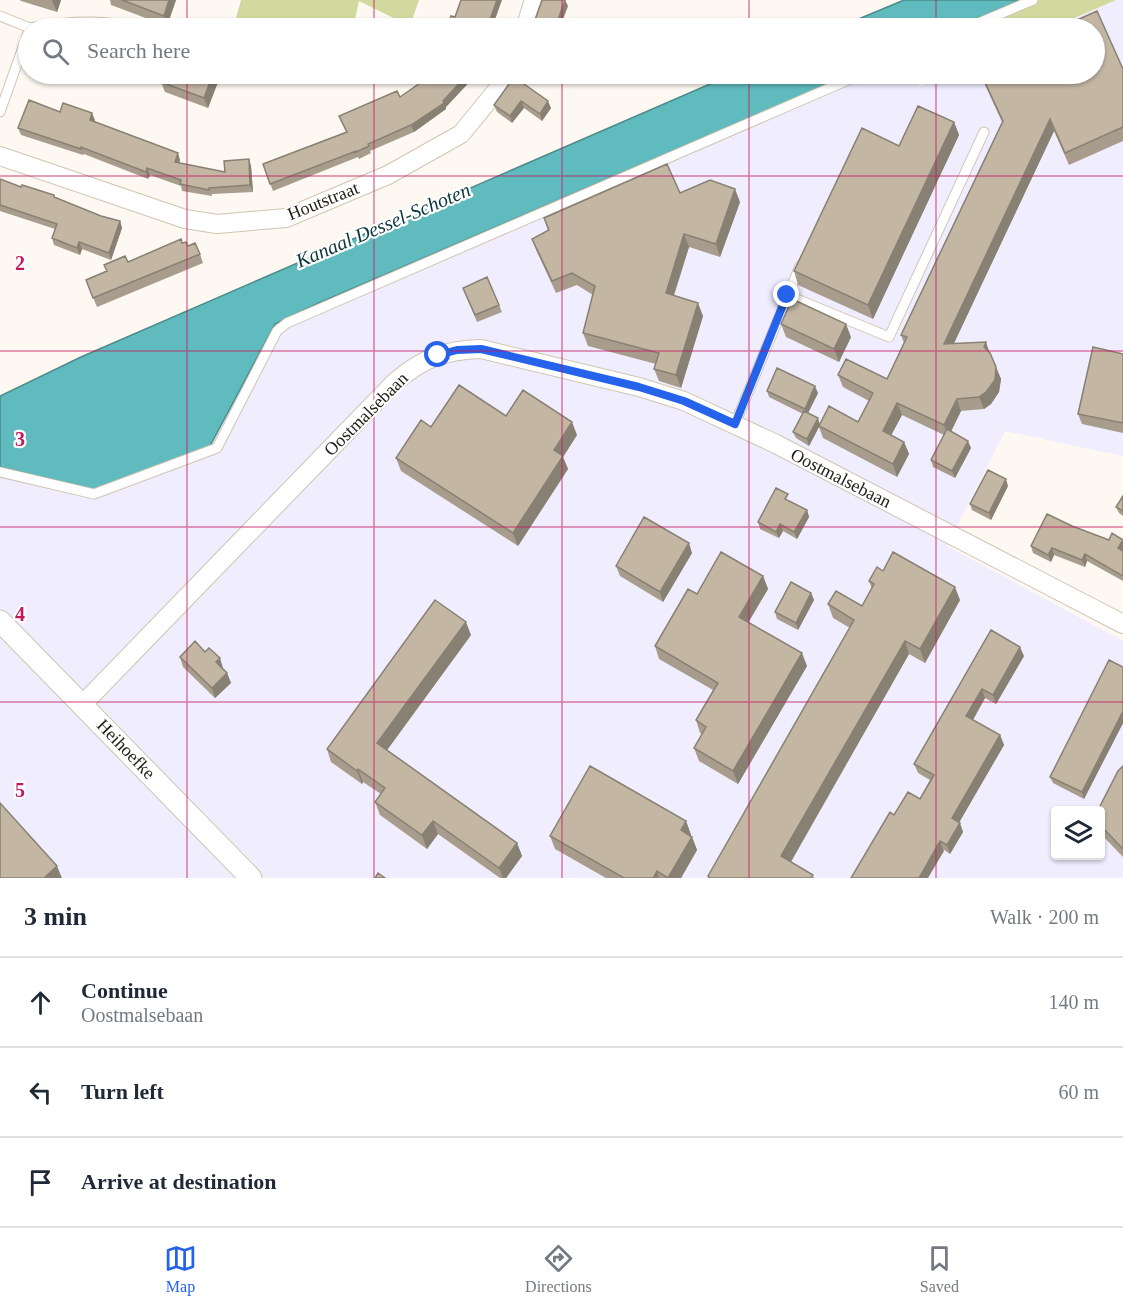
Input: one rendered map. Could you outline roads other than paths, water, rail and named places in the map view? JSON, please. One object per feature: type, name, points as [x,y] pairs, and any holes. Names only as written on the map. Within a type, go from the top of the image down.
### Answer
[{"type":"street","points":[[528,18],[534,0]]},
{"type":"street","name":"Houtstraat","points":[[0,156],[185,219],[217,224],[286,218],[388,175],[461,134],[502,84]]},
{"type":"street","name":"Oostmalsebaan","points":[[82,705],[395,382],[406,372],[438,355],[457,350],[481,349],[684,401],[735,424],[1123,624]]},
{"type":"street","name":"Heihoefke","points":[[0,621],[251,878]]},
{"type":"lane","points":[[991,18],[1033,0]]},
{"type":"lane","points":[[0,16],[18,24]]},
{"type":"lane","points":[[0,112],[18,63]]},
{"type":"lane","points":[[0,472],[94,494],[217,448],[277,331],[287,323],[839,84]]},
{"type":"lane","points":[[787,295],[889,337],[984,132]]},
{"type":"lane","points":[[735,424],[805,254]]},
{"type":"water","points":[[904,0],[1021,0],[979,18],[861,18]]},
{"type":"water","points":[[710,84],[828,84],[275,324],[210,446],[94,490],[0,467],[0,396],[81,357]]},
{"type":"water label","name":"Kanaal Dessel-Schoten","points":[[383,225]]}]
